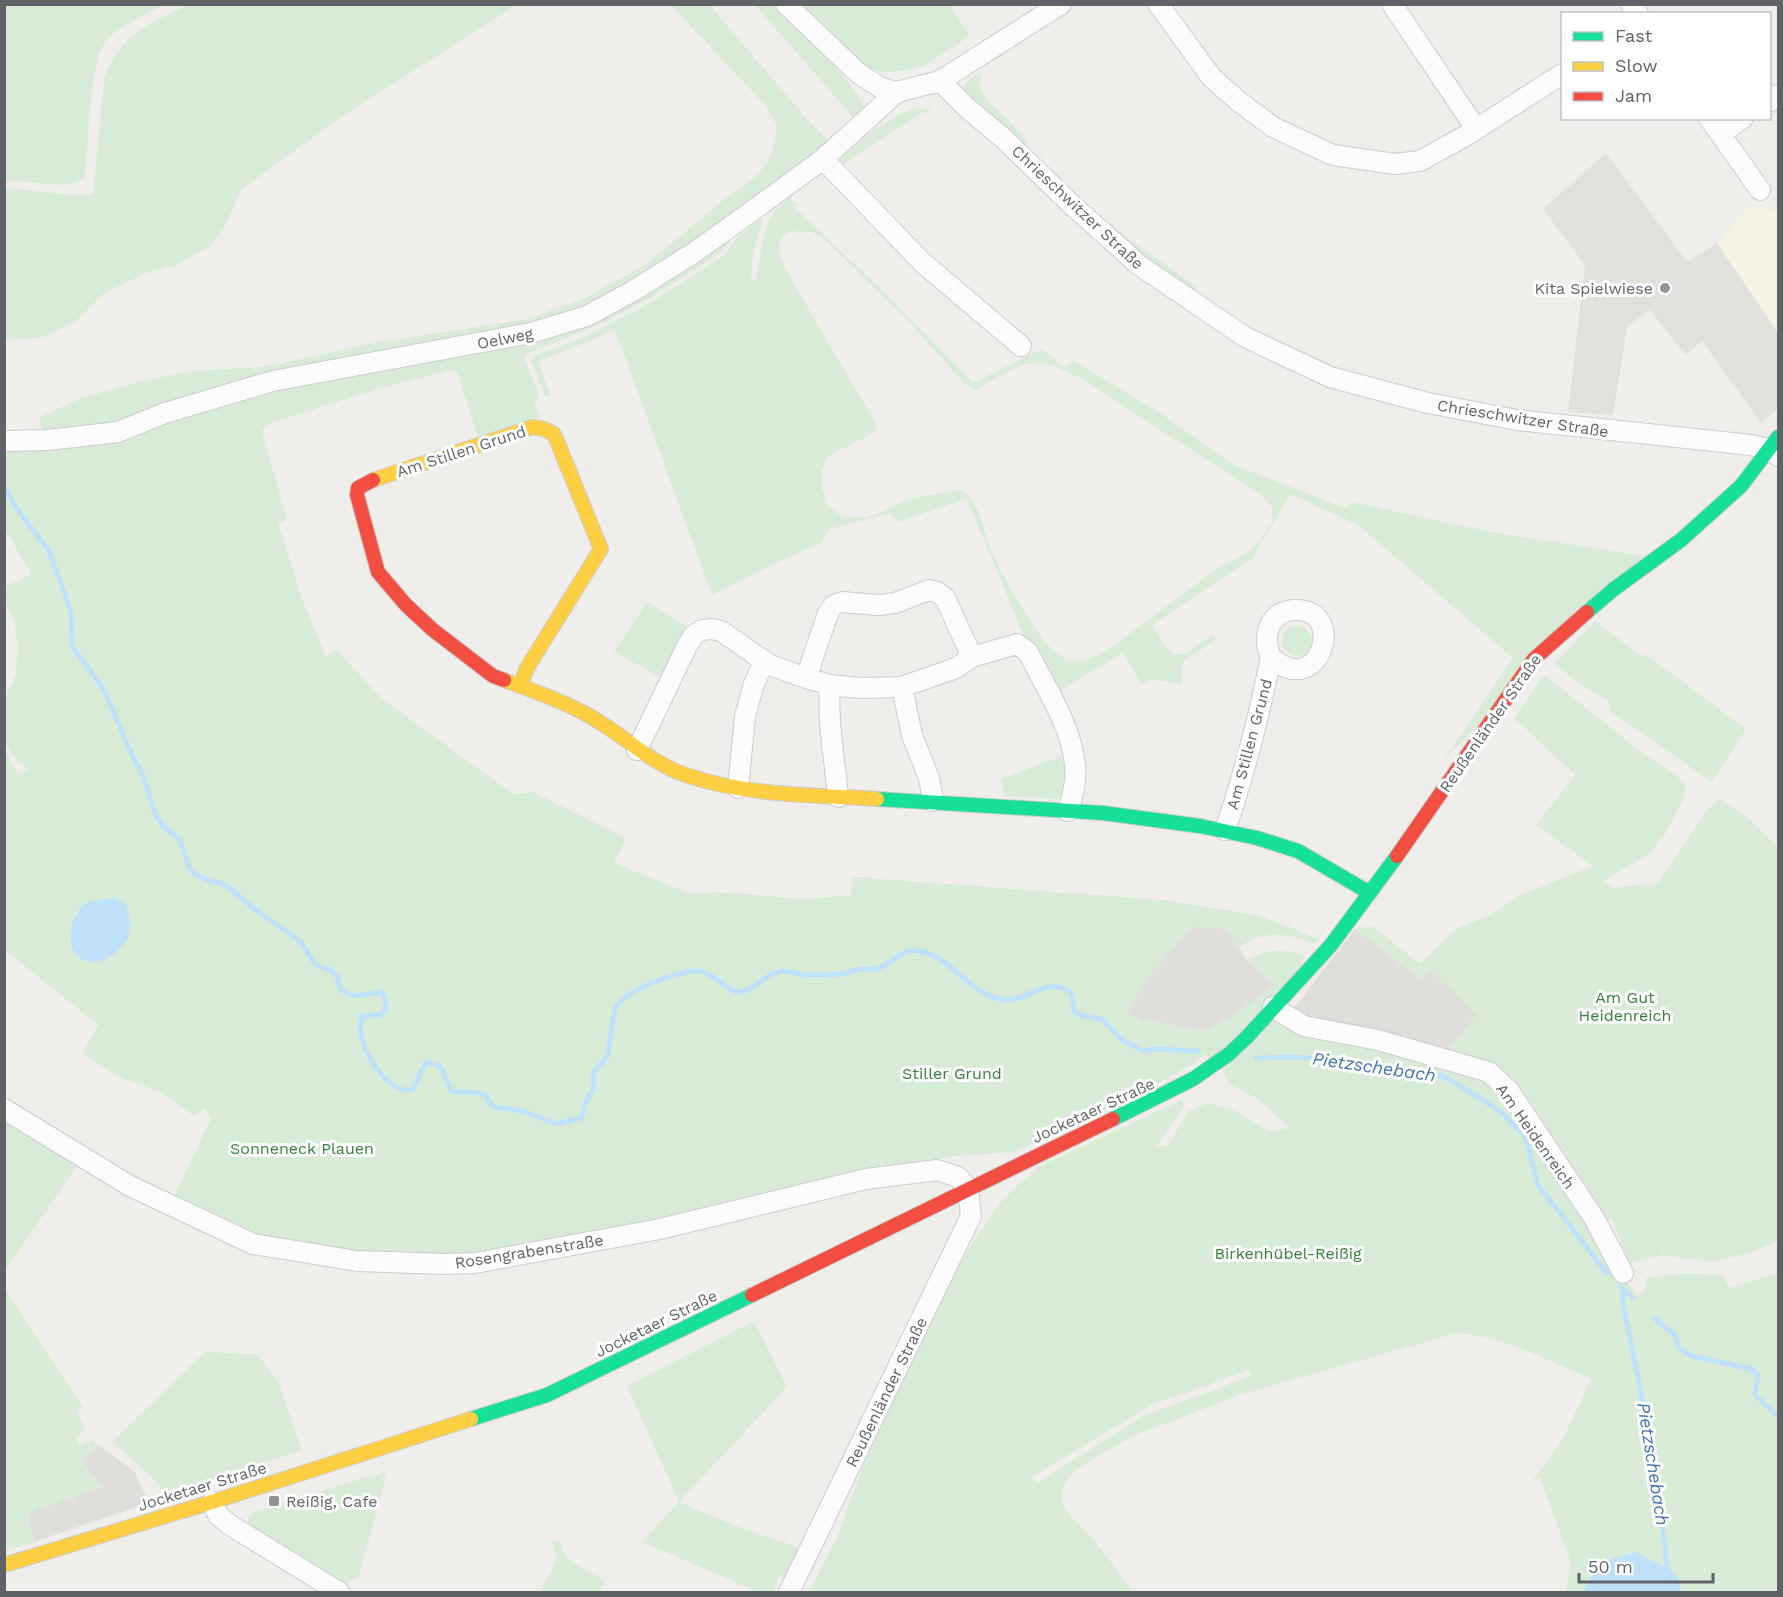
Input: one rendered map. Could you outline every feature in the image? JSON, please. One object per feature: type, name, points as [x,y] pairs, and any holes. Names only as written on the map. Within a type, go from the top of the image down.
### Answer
[{"type":"street","points":[[786,4],[858,74],[880,88],[897,92]]},
{"type":"street","name":"Oelweg","points":[[4,441],[47,440],[118,432],[165,413],[273,381],[531,333],[587,316],[633,291],[695,252],[823,159],[897,92],[940,81],[1061,4]]},
{"type":"street","points":[[1158,4],[1212,78],[1236,99],[1273,127],[1333,155],[1395,164],[1420,160],[1476,129],[1561,75]]},
{"type":"street","points":[[1392,4],[1476,129]]},
{"type":"street","name":"Chrieschwitzer Straße","points":[[940,81],[1139,265],[1245,337],[1330,377],[1428,403],[1518,420],[1775,447]]},
{"type":"street","points":[[1736,120],[1715,126],[1760,190]]},
{"type":"street","points":[[823,159],[923,263],[1021,346]]},
{"type":"street","name":"Am Stillen Grund","points":[[520,686],[527,668],[601,549],[554,434],[533,427],[367,482],[358,488],[357,495],[378,572],[390,588],[426,624],[493,676],[578,709],[605,725],[637,750],[664,767],[726,786],[763,792],[933,801],[1151,818],[1225,830],[1298,851],[1319,861],[1370,893]]},
{"type":"street","name":"Reußenländer Straße","points":[[1273,1007],[1331,945],[1370,893],[1534,659],[1614,589],[1690,532],[1746,481],[1775,447]]},
{"type":"street","points":[[806,678],[828,613],[834,605],[842,602],[878,605],[895,603],[929,590],[945,598],[972,657]]},
{"type":"street","points":[[637,750],[694,635],[702,630],[722,631],[764,662],[806,678],[830,685],[861,688],[902,687],[956,668],[972,657],[1017,644],[1028,652],[1067,730],[1076,765],[1075,787],[1068,811]]},
{"type":"street","name":"Am Stillen Grund","points":[[1225,830],[1238,794],[1256,727],[1271,657]]},
{"type":"street","points":[[738,788],[746,716],[754,684],[764,662]]},
{"type":"street","points":[[830,685],[829,727],[838,797]]},
{"type":"street","points":[[902,687],[912,735],[929,778],[933,801]]},
{"type":"street","name":"Jocketaer Straße","points":[[4,1564],[212,1502],[547,1395],[1164,1095],[1193,1079],[1229,1054],[1273,1007]]},
{"type":"street","name":"Am Heidenreich","points":[[1273,1007],[1304,1026],[1378,1040],[1489,1072],[1509,1091],[1588,1209],[1623,1273]]},
{"type":"street","name":"Rosengrabenstraße","points":[[4,1109],[130,1186],[254,1244],[357,1261],[475,1263],[660,1229],[866,1179],[937,1170],[958,1177],[968,1189]]},
{"type":"street","name":"Reußenländer Straße","points":[[789,1593],[971,1216],[968,1189]]},
{"type":"street","points":[[212,1502],[218,1515],[230,1525],[339,1593]]},
{"type":"shaded area","name":"Kita Spielwiese","points":[[1606,153],[1687,262],[1717,243],[1778,333],[1778,408],[1761,423],[1702,341],[1685,355],[1650,310],[1627,327],[1613,415],[1568,412],[1585,265],[1543,209]]},
{"type":"shaded area","points":[[1751,207],[1776,211],[1778,214],[1778,333],[1717,243]]},
{"type":"shaded area","points":[[1194,926],[1226,929],[1248,962],[1275,985],[1227,1020],[1200,1031],[1125,1015],[1150,974]]},
{"type":"shaded area","points":[[1355,929],[1422,980],[1432,971],[1477,1015],[1442,1056],[1308,1023],[1292,1011]]},
{"type":"shaded area","points":[[98,1445],[135,1472],[149,1503],[34,1542],[28,1513],[102,1487],[81,1461]]},
{"type":"green space","points":[[4,5],[165,5],[118,30],[106,41],[101,51],[93,85],[85,178],[66,185],[5,181]]},
{"type":"green space","points":[[189,5],[517,5],[344,115],[242,189],[224,228],[209,247],[176,265],[146,273],[103,294],[76,321],[44,337],[5,340],[5,188],[74,195],[93,194],[104,80],[110,65],[126,41],[137,32]]},
{"type":"green space","points":[[671,5],[710,5],[827,140],[827,147],[765,198],[576,316],[114,425],[48,434],[39,425],[40,417],[79,399],[126,385],[190,371],[264,367],[373,343],[523,320],[581,300],[645,265],[726,198],[758,175],[772,154],[777,126],[765,105]]},
{"type":"green space","points":[[755,5],[774,5],[843,75],[863,103],[865,112],[858,118],[852,116]]},
{"type":"green space","points":[[791,5],[950,5],[970,36],[924,66],[904,71],[883,72],[863,66]]},
{"type":"green space","points":[[981,73],[980,89],[1028,141],[1024,145],[965,93],[963,87],[972,77]]},
{"type":"green space","points":[[917,108],[933,111],[922,113],[841,166],[835,163],[883,124]]},
{"type":"green space","points":[[789,198],[797,204],[795,208],[877,285],[973,383],[1042,349],[1066,368],[1073,360],[1163,415],[1234,465],[1347,509],[1351,502],[1492,532],[1643,556],[1445,759],[1513,658],[1358,525],[1290,494],[1252,559],[1153,625],[1167,648],[1175,655],[1184,654],[1214,634],[1215,641],[1183,661],[1181,684],[1152,679],[1142,685],[1123,653],[1058,692],[1023,634],[967,499],[897,522],[890,513],[829,529],[821,543],[712,595],[615,330],[538,362],[551,396],[545,396],[531,360],[535,355],[582,338],[643,307],[725,255],[738,236],[762,218],[752,265],[751,280],[756,280],[767,225],[775,211]],"holes":[[[798,231],[812,232],[823,238],[907,320],[966,385],[974,390],[1019,366],[1039,363],[1063,370],[1080,378],[1266,498],[1272,508],[1272,521],[1260,541],[1249,551],[1214,571],[1113,646],[1089,659],[1075,661],[1062,657],[1053,650],[1033,624],[996,561],[977,508],[961,489],[905,500],[867,517],[852,518],[837,513],[827,504],[822,488],[822,469],[828,456],[877,429],[790,277],[780,255],[779,242],[782,237]]]},
{"type":"green space","points":[[1110,222],[1117,230],[1197,287],[1195,290],[1140,254],[1110,228]]},
{"type":"green space","points":[[733,236],[713,258],[649,298],[589,328],[526,354],[524,357],[540,398],[534,401],[540,417],[478,437],[456,369],[391,385],[268,424],[262,431],[287,520],[278,523],[302,599],[326,656],[336,649],[381,698],[513,794],[533,792],[626,838],[614,863],[691,894],[721,892],[803,899],[851,895],[852,877],[1164,900],[1261,916],[1316,938],[1333,918],[1314,944],[1285,935],[1266,935],[1239,948],[1226,929],[1194,926],[1150,974],[1125,1015],[1200,1031],[1227,1020],[1275,985],[1247,960],[1262,953],[1288,952],[1304,955],[1279,1021],[1442,1056],[1477,1015],[1432,971],[1422,980],[1355,929],[1372,926],[1420,964],[1457,928],[1492,915],[1516,897],[1593,866],[1536,825],[1575,775],[1514,718],[1544,675],[1643,753],[1677,776],[1685,786],[1685,796],[1666,833],[1651,852],[1604,881],[1613,888],[1657,883],[1707,811],[1720,798],[1754,823],[1778,848],[1778,1241],[1749,1253],[1711,1262],[1664,1255],[1629,1263],[1612,1219],[1601,1221],[1617,1270],[1637,1295],[1645,1292],[1646,1278],[1655,1276],[1723,1275],[1729,1288],[1778,1273],[1778,1592],[1681,1592],[1679,1579],[1592,1574],[1584,1592],[1566,1592],[1571,1563],[1540,1478],[1531,1483],[1563,1439],[1591,1379],[1509,1344],[1457,1333],[1239,1395],[1136,1435],[1070,1474],[1062,1491],[1062,1504],[1102,1550],[1133,1592],[809,1592],[838,1535],[887,1400],[969,1249],[999,1204],[1022,1181],[1036,1172],[1036,1168],[1182,1100],[1184,1107],[1156,1147],[1168,1145],[1189,1111],[1207,1103],[1231,1109],[1269,1131],[1290,1128],[1258,1099],[1229,1084],[1220,1064],[1204,1054],[1192,1065],[1144,1091],[1014,1152],[953,1156],[586,1234],[465,1256],[360,1256],[253,1235],[173,1198],[211,1119],[205,1108],[194,1116],[159,1091],[121,1078],[82,1054],[98,1025],[5,950],[5,752],[18,773],[27,770],[22,763],[19,764],[5,743],[5,700],[16,673],[18,648],[15,624],[5,601],[5,587],[31,574],[5,529],[5,449],[139,432],[285,389],[595,322],[658,287]],"holes":[[[1249,1370],[1252,1376],[1143,1416],[1037,1483],[1032,1477],[1153,1404]]]},
{"type":"green space","points":[[647,602],[687,626],[688,630],[670,658],[662,678],[614,652]]},
{"type":"green space","points":[[1595,621],[1642,657],[1645,654],[1746,729],[1712,782],[1610,711],[1609,701],[1584,687],[1554,664]]},
{"type":"green space","points":[[1297,626],[1307,631],[1312,641],[1307,651],[1297,656],[1287,651],[1282,641],[1287,631]]},
{"type":"green space","points":[[1065,755],[1066,784],[1058,799],[1004,796],[1001,779]]},
{"type":"green space","points":[[5,1115],[78,1164],[5,1271]]},
{"type":"green space","points":[[4,1287],[83,1407],[77,1412],[85,1428],[75,1439],[79,1445],[92,1440],[98,1445],[81,1462],[102,1487],[28,1513],[34,1542],[4,1551]]},
{"type":"green space","points":[[754,1321],[787,1387],[679,1502],[627,1386]]},
{"type":"green space","points":[[205,1352],[257,1354],[278,1381],[302,1450],[213,1480],[171,1500],[167,1498],[153,1478],[112,1442]]},
{"type":"green space","points":[[387,1471],[359,1577],[346,1583],[336,1582],[247,1525],[248,1519],[255,1512]]},
{"type":"green space","points":[[679,1502],[731,1524],[804,1550],[788,1579],[779,1576],[773,1590],[779,1592],[759,1592],[642,1542]]},
{"type":"green space","points":[[560,1540],[566,1558],[605,1581],[599,1592],[540,1592],[557,1560],[552,1542]]},
{"type":"water","points":[[113,898],[126,904],[131,921],[129,936],[122,946],[102,961],[83,960],[72,946],[70,935],[73,922],[81,907],[86,904]]},
{"type":"water","points":[[1636,1552],[1672,1571],[1679,1579],[1681,1592],[1584,1592],[1593,1574],[1603,1563]]},
{"type":"waterway","name":"Pietzschebach","points":[[4,487],[17,509],[48,549],[71,613],[72,646],[103,688],[143,775],[155,814],[163,826],[180,840],[189,867],[196,875],[226,885],[301,942],[314,963],[331,970],[337,976],[340,988],[346,993],[354,996],[382,992],[386,1002],[385,1011],[380,1015],[363,1016],[362,1039],[375,1066],[394,1086],[404,1090],[413,1089],[425,1063],[434,1064],[441,1067],[451,1091],[486,1095],[488,1101],[495,1107],[523,1111],[557,1124],[581,1118],[594,1088],[593,1074],[608,1056],[615,1009],[620,1002],[640,988],[679,974],[700,971],[739,992],[749,989],[778,972],[836,975],[859,969],[872,970],[910,951],[929,954],[939,959],[976,988],[997,998],[1014,999],[1043,988],[1063,988],[1071,992],[1074,1011],[1080,1015],[1103,1020],[1122,1040],[1143,1051],[1154,1049],[1198,1051]]},
{"type":"waterway","name":"Pietzschebach","points":[[1256,1058],[1299,1057],[1422,1071],[1448,1078],[1501,1112],[1525,1136],[1538,1185],[1607,1273]]},
{"type":"waterway","name":"Pietzschebach","points":[[1621,1287],[1633,1298]]},
{"type":"waterway","name":"Pietzschebach","points":[[1623,1289],[1623,1305],[1655,1470],[1667,1569]]},
{"type":"waterway","name":"Pietzschebach","points":[[1655,1319],[1675,1335],[1679,1348],[1689,1355],[1751,1369],[1758,1375],[1755,1395],[1778,1416]]},
{"type":"traffic: fast","points":[[1587,612],[1614,589],[1681,540],[1741,486],[1778,437]]},
{"type":"traffic: fast","points":[[877,799],[1103,813],[1200,826],[1257,838],[1298,851],[1370,893]]},
{"type":"traffic: fast","points":[[1113,1119],[1193,1079],[1229,1054],[1331,945],[1397,856]]},
{"type":"traffic: fast","points":[[471,1419],[547,1395],[752,1295]]},
{"type":"traffic: slow","points":[[373,480],[533,427],[554,434],[601,549],[527,668],[520,686]]},
{"type":"traffic: slow","points":[[504,680],[580,711],[654,759],[686,775],[756,791],[877,799]]},
{"type":"traffic: slow","points":[[4,1565],[212,1502],[471,1419]]},
{"type":"traffic: jam","points":[[373,480],[358,488],[357,495],[378,572],[406,605],[433,630],[493,676],[504,680]]},
{"type":"traffic: jam","points":[[1397,856],[1534,659],[1587,612]]},
{"type":"traffic: jam","points":[[752,1295],[1113,1119]]},
{"type":"place","name":"Kita Spielwiese","points":[[1665,288]]},
{"type":"place","name":"Reißig, Cafe","points":[[274,1501]]},
{"type":"park label","name":"Am Gut Heidenreich","points":[[1625,1006]]},
{"type":"park label","name":"Stiller Grund","points":[[952,1073]]},
{"type":"park label","name":"Sonneneck Plauen","points":[[302,1148]]},
{"type":"park label","name":"Birkenhübel-Reißig","points":[[1288,1253]]}]
